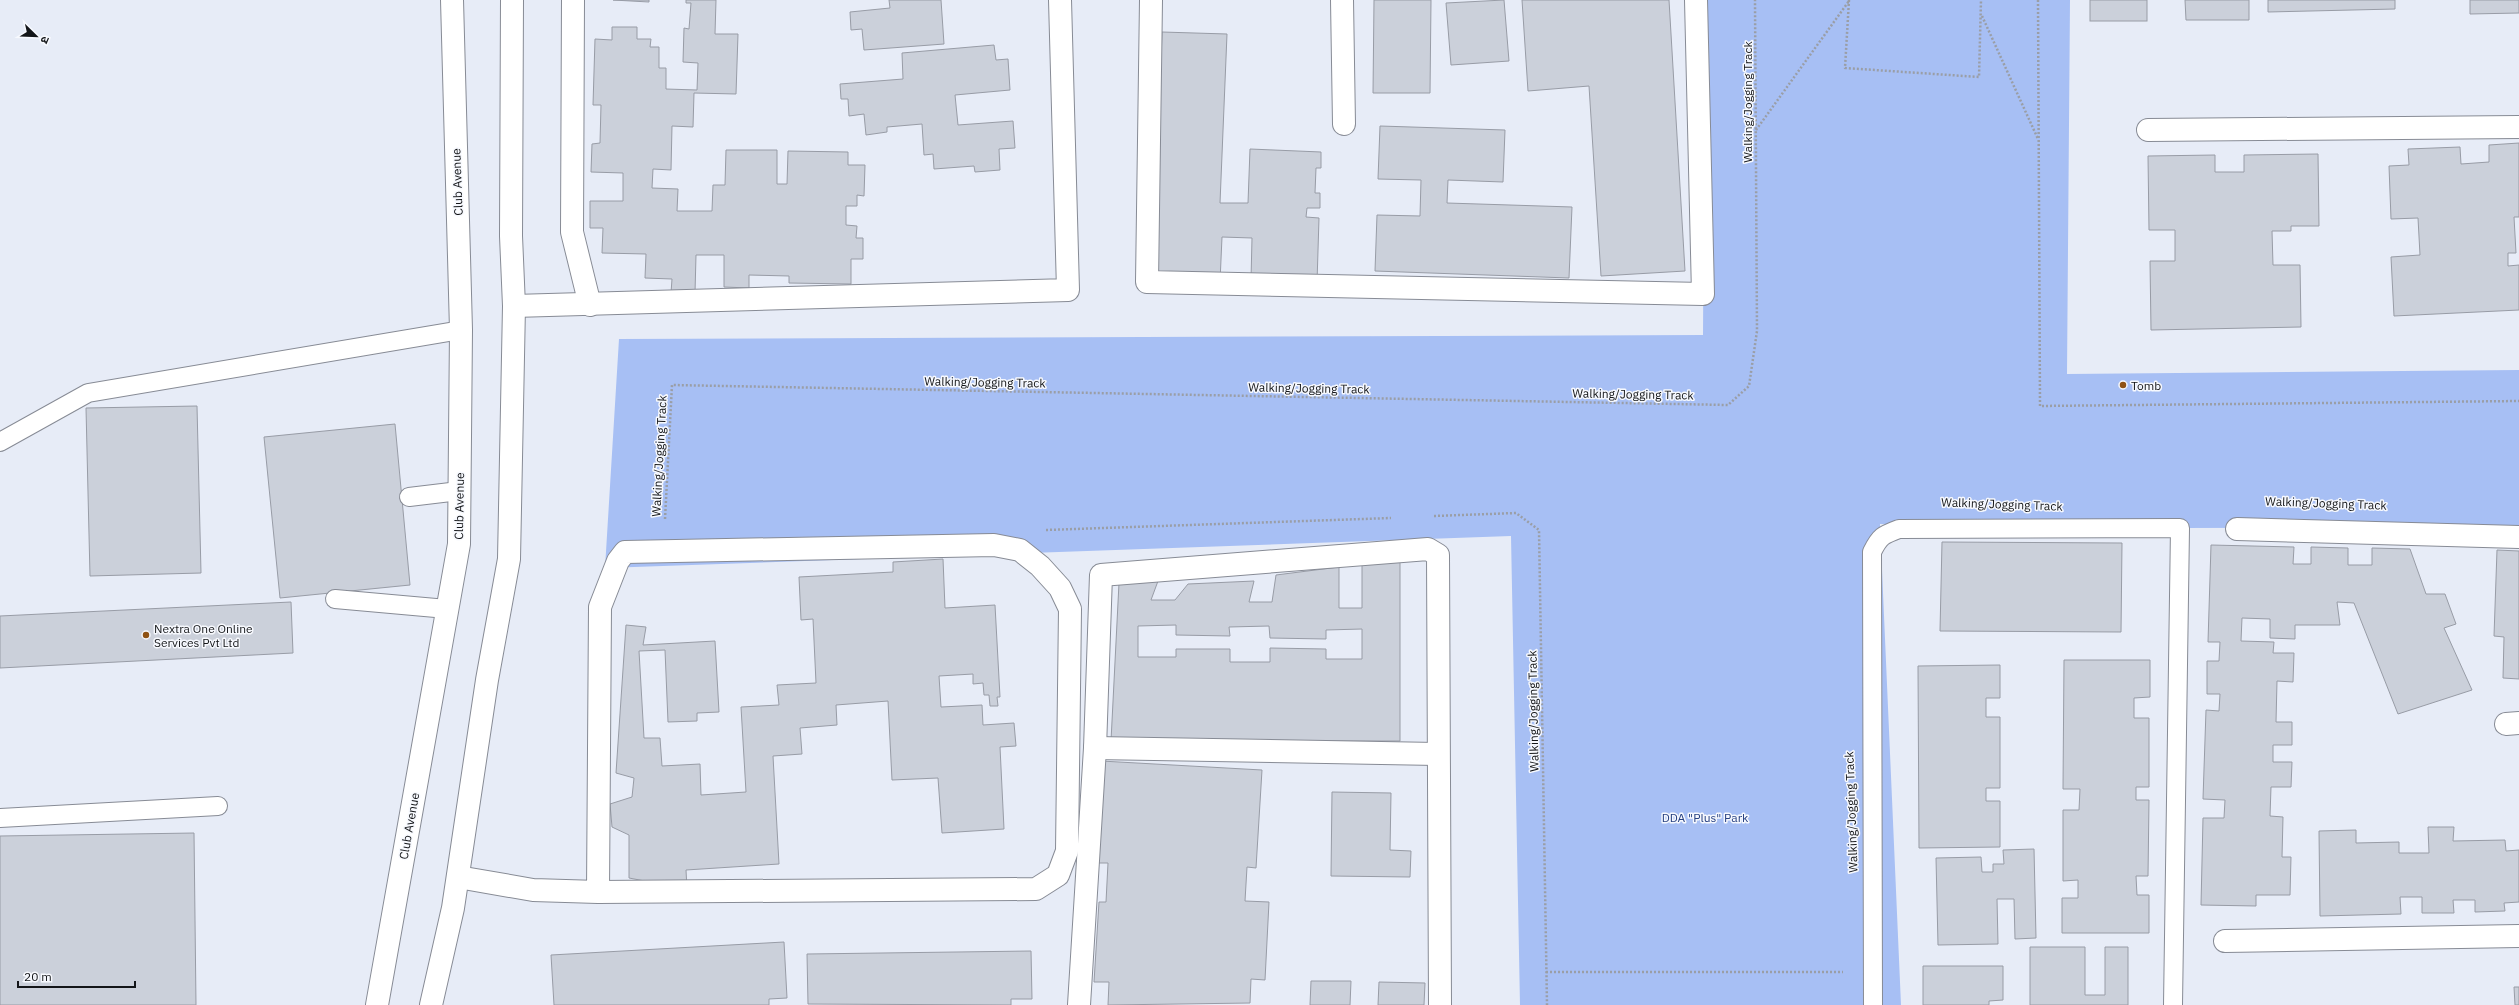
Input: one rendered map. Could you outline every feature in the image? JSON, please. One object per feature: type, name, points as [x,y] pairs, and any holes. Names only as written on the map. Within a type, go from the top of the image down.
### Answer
[{"type":"street","name":"Club Avenue","points":[[377,1005],[448,609],[458,544],[461,330],[452,0]]},
{"type":"street","points":[[431,1005],[458,877],[487,680],[509,559],[514,306],[511,236],[512,0]]},
{"type":"street","points":[[573,0],[572,232],[590,305]]},
{"type":"street","points":[[514,306],[1068,290],[1060,0]]},
{"type":"street","points":[[1151,0],[1146,282],[1703,294],[1696,0]]},
{"type":"street","points":[[1342,0],[1344,124]]},
{"type":"street","points":[[2148,130],[2519,128]]},
{"type":"street","points":[[2237,529],[2519,537]]},
{"type":"street","points":[[458,877],[533,890],[598,892],[1036,889],[1058,875],[1068,851],[1070,609],[1060,588],[1020,550],[994,546],[625,552],[618,561],[600,607],[598,892]]},
{"type":"street","points":[[1079,1005],[1095,748],[1101,575],[1428,549],[1438,555],[1440,1005]]},
{"type":"street","points":[[1095,748],[1438,754]]},
{"type":"street","points":[[2225,941],[2519,936]]},
{"type":"lane","points":[[0,442],[88,393],[461,330]]},
{"type":"lane","points":[[409,497],[459,491]]},
{"type":"lane","points":[[1873,1005],[1872,552],[1882,535],[1899,529],[2180,528],[2173,1005]]},
{"type":"lane","points":[[335,599],[448,609]]},
{"type":"lane","points":[[0,818],[218,806]]},
{"type":"path","name":"Walking/Jogging Track","points":[[665,522],[672,385],[1728,405],[1749,386],[1757,331],[1755,0]]},
{"type":"path","points":[[1756,130],[1849,0]]},
{"type":"path","points":[[1849,0],[1845,68],[1979,77],[1982,14],[1981,0]]},
{"type":"path","points":[[2038,0],[2040,406],[2519,401]]},
{"type":"path","points":[[1982,14],[2039,141]]},
{"type":"path","name":"Walking/Jogging Track","points":[[1428,516],[1516,513],[1539,530],[1547,1005]]},
{"type":"path","points":[[1041,530],[1397,517]]},
{"type":"path","points":[[1546,972],[1850,972]]},
{"type":"green space","name":"DDA \"Plus\" Park","points":[[1705,0],[2070,0],[2067,374],[2519,370],[2519,527],[2180,528],[1880,524],[1901,1005],[1520,1005],[1511,536],[605,568],[619,339],[1703,335]]},
{"type":"building","points":[[613,0],[649,0],[649,2]]},
{"type":"building","points":[[686,0],[716,0],[715,34],[738,34],[736,94],[694,93],[693,127],[672,126],[671,170],[653,169],[652,188],[678,189],[677,211],[712,211],[713,185],[725,185],[726,150],[777,150],[777,184],[787,184],[788,151],[848,152],[848,165],[865,165],[864,196],[857,195],[857,206],[846,206],[846,225],[857,226],[856,238],[863,238],[863,259],[851,259],[851,284],[789,283],[789,276],[749,275],[749,288],[724,287],[724,255],[696,255],[695,293],[671,293],[672,279],[645,278],[646,254],[602,253],[603,228],[590,228],[590,201],[623,201],[623,173],[591,172],[592,144],[600,143],[601,105],[593,105],[595,39],[612,40],[612,27],[637,27],[637,39],[651,39],[650,47],[659,47],[659,68],[666,68],[666,89],[697,90],[698,63],[683,62],[684,28],[689,29],[691,3],[686,3]]},
{"type":"building","points":[[889,0],[941,0],[944,44],[864,50],[862,29],[851,30],[850,12],[890,8]]},
{"type":"building","points":[[1374,0],[1431,0],[1430,93],[1373,93]]},
{"type":"building","points":[[1504,0],[1509,61],[1451,65],[1446,3]]},
{"type":"building","points":[[1522,0],[1669,0],[1685,271],[1601,276],[1589,86],[1528,91]]},
{"type":"building","points":[[2090,0],[2147,0],[2147,21],[2090,21]]},
{"type":"building","points":[[2185,0],[2249,0],[2249,20],[2186,20]]},
{"type":"building","points":[[2268,0],[2395,0],[2395,9],[2268,12]]},
{"type":"building","points":[[2470,0],[2519,0],[2519,13],[2470,14]]},
{"type":"building","points":[[1162,32],[1227,34],[1220,203],[1248,203],[1250,149],[1321,152],[1321,168],[1316,168],[1315,193],[1320,193],[1320,208],[1307,208],[1306,217],[1319,218],[1317,283],[1251,280],[1252,238],[1222,237],[1220,282],[1153,281]]},
{"type":"building","points":[[994,45],[996,60],[1008,59],[1010,90],[955,95],[958,125],[1013,121],[1015,148],[999,149],[1000,170],[975,172],[974,166],[934,169],[933,154],[924,155],[922,124],[887,127],[887,132],[866,135],[864,114],[849,116],[848,99],[841,99],[840,84],[903,79],[902,53]]},
{"type":"building","points":[[1380,126],[1505,130],[1503,182],[1448,180],[1447,203],[1572,207],[1569,278],[1375,271],[1377,215],[1420,216],[1421,180],[1378,179]]},
{"type":"building","points":[[2519,143],[2519,217],[2514,217],[2516,253],[2508,253],[2508,266],[2519,265],[2519,310],[2394,316],[2391,257],[2420,255],[2418,218],[2391,219],[2389,166],[2409,165],[2408,149],[2460,147],[2461,164],[2489,162],[2489,145]]},
{"type":"building","points":[[2318,154],[2319,226],[2291,226],[2291,231],[2272,231],[2273,265],[2300,265],[2301,327],[2151,330],[2150,261],[2175,261],[2175,230],[2149,230],[2148,156],[2215,155],[2215,172],[2244,172],[2244,155]]},
{"type":"building","points":[[197,406],[201,573],[90,576],[86,408]]},
{"type":"building","points":[[395,424],[410,585],[280,598],[264,437]]},
{"type":"building","points":[[1942,542],[2122,543],[2121,632],[1940,631]]},
{"type":"building","points":[[2211,545],[2294,547],[2293,564],[2311,564],[2311,547],[2348,548],[2348,565],[2372,565],[2372,548],[2410,549],[2426,594],[2445,594],[2456,624],[2444,628],[2472,690],[2398,714],[2354,603],[2337,602],[2340,625],[2295,625],[2295,639],[2270,638],[2270,619],[2242,618],[2241,641],[2274,642],[2273,653],[2294,653],[2293,682],[2277,681],[2276,722],[2292,722],[2292,745],[2273,745],[2273,762],[2292,762],[2291,787],[2271,787],[2270,816],[2283,817],[2282,857],[2291,857],[2290,895],[2256,895],[2256,906],[2201,905],[2203,818],[2224,818],[2225,800],[2203,799],[2206,710],[2219,711],[2220,694],[2207,694],[2207,661],[2219,661],[2220,642],[2208,642]]},
{"type":"building","points":[[2497,550],[2519,551],[2519,679],[2503,678],[2504,637],[2494,636]]},
{"type":"building","points":[[943,559],[945,608],[995,605],[1000,697],[997,697],[998,706],[990,706],[989,695],[984,695],[983,683],[973,684],[973,674],[939,676],[941,707],[982,705],[983,725],[1014,723],[1016,746],[1000,747],[1004,829],[942,833],[938,778],[892,780],[888,701],[836,705],[837,725],[800,728],[802,754],[773,756],[779,864],[686,870],[687,889],[629,878],[629,835],[612,827],[610,804],[632,797],[634,778],[616,773],[626,625],[646,627],[643,645],[715,641],[719,712],[697,713],[697,721],[668,722],[665,650],[639,651],[644,738],[660,738],[662,766],[700,764],[701,795],[746,792],[741,707],[779,705],[777,685],[816,683],[813,619],[801,620],[799,577],[893,572],[893,562]]},
{"type":"building","points":[[1362,561],[1400,561],[1400,741],[1111,741],[1119,583],[1158,581],[1151,600],[1175,600],[1188,584],[1254,581],[1249,602],[1272,602],[1276,575],[1339,567],[1339,608],[1362,608]],"holes":[[[1176,625],[1176,635],[1230,636],[1229,627],[1269,626],[1270,638],[1326,639],[1326,630],[1362,629],[1362,659],[1326,659],[1326,649],[1270,648],[1270,662],[1230,662],[1230,649],[1176,649],[1176,657],[1138,657],[1138,626]]]},
{"type":"building","name":"Nextra One Online Services Pvt Ltd","points":[[291,602],[293,653],[0,668],[0,616]]},
{"type":"building","points":[[2064,660],[2150,660],[2150,697],[2134,698],[2134,718],[2149,718],[2149,787],[2136,787],[2136,800],[2149,800],[2148,876],[2136,876],[2137,895],[2149,895],[2149,933],[2062,933],[2062,898],[2078,898],[2078,880],[2063,881],[2063,810],[2079,810],[2080,789],[2063,789]]},
{"type":"building","points":[[2000,665],[2000,698],[1986,698],[1986,717],[2000,717],[2000,788],[1986,788],[1986,801],[2000,801],[2000,847],[1919,848],[1918,666]]},
{"type":"building","points":[[1101,761],[1262,770],[1256,868],[1247,867],[1245,901],[1269,902],[1265,980],[1251,979],[1250,1003],[1108,1005],[1109,982],[1094,982],[1099,902],[1106,902],[1108,863],[1095,863]]},
{"type":"building","points":[[1332,792],[1391,793],[1390,850],[1411,851],[1410,877],[1331,876]]},
{"type":"building","points":[[2428,827],[2454,827],[2453,841],[2505,840],[2506,851],[2519,850],[2519,902],[2504,903],[2505,911],[2475,912],[2475,900],[2453,900],[2454,913],[2422,913],[2422,897],[2400,897],[2401,914],[2320,916],[2319,831],[2356,830],[2356,843],[2399,842],[2399,853],[2429,853]]},
{"type":"building","points":[[194,833],[196,1005],[0,1005],[0,836]]},
{"type":"building","points":[[2034,849],[2036,938],[2015,939],[2014,899],[1997,899],[1998,944],[1938,945],[1936,858],[1981,857],[1982,872],[1993,872],[1993,864],[2004,864],[2003,850]]},
{"type":"building","points":[[784,942],[787,998],[769,999],[769,1005],[554,1005],[551,955]]},
{"type":"building","points":[[2030,947],[2085,947],[2085,995],[2105,995],[2105,947],[2128,947],[2128,1005],[2030,1005]]},
{"type":"building","points":[[1031,951],[1032,999],[1011,999],[1011,1005],[808,1004],[807,954]]},
{"type":"building","points":[[1923,966],[2003,966],[2003,1000],[1989,1001],[1989,1005],[1923,1005]]},
{"type":"building","points":[[1311,981],[1351,981],[1350,1005],[1310,1005]]},
{"type":"building","points":[[1379,982],[1425,983],[1424,1005],[1378,1005]]},
{"type":"building","points":[[2514,987],[2519,987],[2519,1005],[2515,1005]]},
{"type":"place","name":"Tomb","points":[[2123,385]]},
{"type":"place","name":"Nextra One Online Services Pvt Ltd","points":[[146,635]]}]
